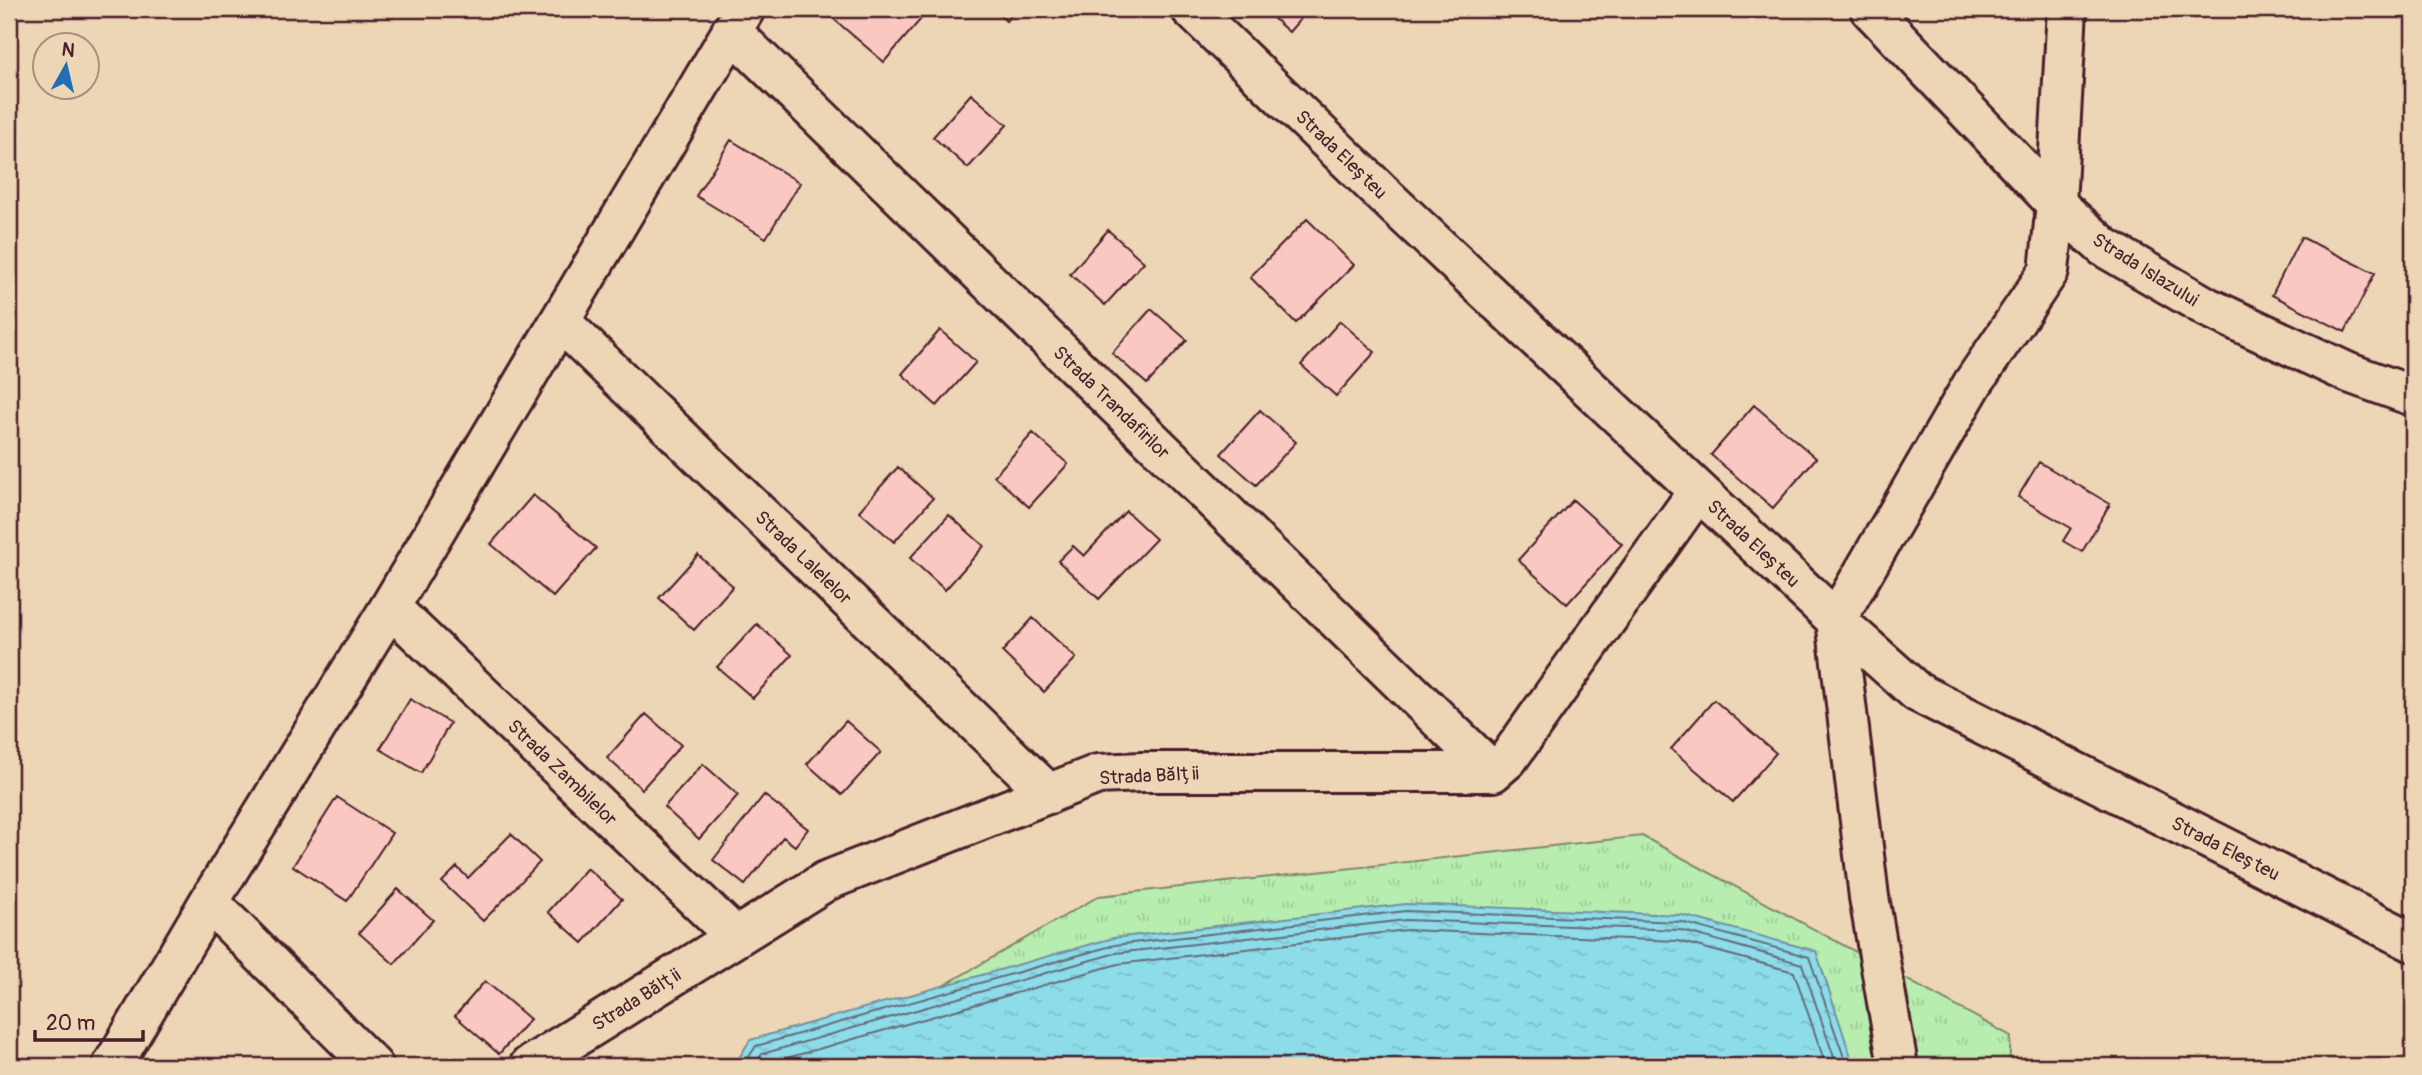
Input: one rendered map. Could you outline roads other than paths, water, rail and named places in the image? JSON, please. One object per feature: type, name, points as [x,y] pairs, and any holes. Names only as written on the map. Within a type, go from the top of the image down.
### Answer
[{"type":"street","name":"Strada Eleșteu","points":[[1191,9],[1388,199],[1836,620],[1917,692],[2413,942]]},
{"type":"street","name":"Strada Islazului","points":[[1870,9],[2056,204],[2105,247],[2207,307],[2349,373],[2413,396]]},
{"type":"street","points":[[1898,1066],[1869,897],[1836,620],[1973,383],[2049,271],[2056,204],[2067,9]]},
{"type":"street","points":[[113,1066],[209,902],[390,607],[738,20]]},
{"type":"street","name":"Strada Trandafirilor","points":[[738,20],[1493,772]]},
{"type":"street","name":"Strada Lalelelor","points":[[560,321],[1049,793]]},
{"type":"street","points":[[1493,772],[1508,759],[1699,491]]},
{"type":"street","name":"Strada Zambilelor","points":[[390,607],[736,937]]},
{"type":"street","name":"Strada Bălții","points":[[530,1066],[827,881],[1098,774],[1493,772]]},
{"type":"street","points":[[209,902],[373,1066]]},
{"type":"water","points":[[1406,904],[1682,915],[1816,951],[1854,1066],[734,1066],[750,1040],[1113,938]]}]
